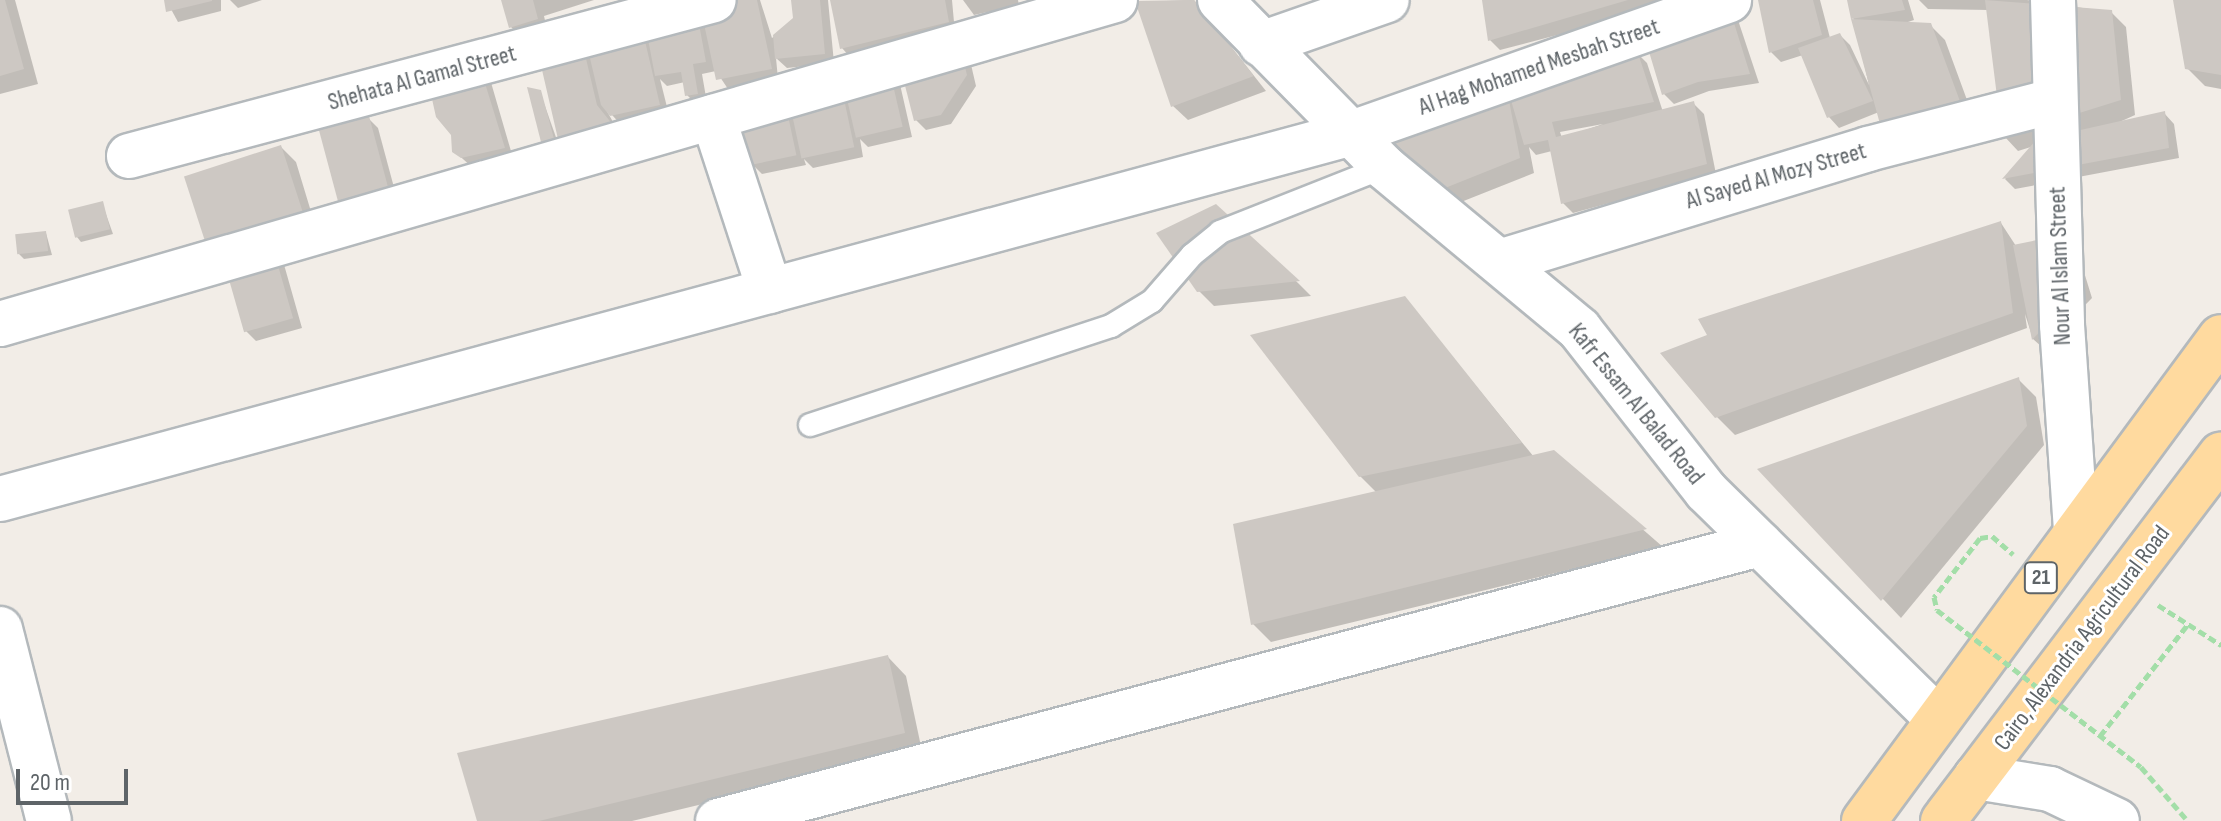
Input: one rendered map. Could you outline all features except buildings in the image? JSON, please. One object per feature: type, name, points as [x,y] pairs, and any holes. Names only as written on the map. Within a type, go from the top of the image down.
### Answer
[{"type":"highway","name":"21","points":[[1864,821],[2221,337]]},
{"type":"highway","name":"Cairo, Alexandria Agricultural Road","points":[[1943,821],[2221,455]]},
{"type":"street","name":"Shehata Al Gamal Street","points":[[129,156],[714,0]]},
{"type":"street","points":[[0,324],[1115,0]]},
{"type":"street","name":"Kafr Essam Al Balad Road","points":[[1220,0],[1384,167],[1502,261],[1579,329],[1673,454],[1938,719]]},
{"type":"street","points":[[1261,44],[1387,0]]},
{"type":"street","name":"Al Hag Mohamed Mesbah Street","points":[[0,499],[1349,134],[1729,0]]},
{"type":"street","name":"Nour Al Islam Street","points":[[2053,0],[2054,101],[2076,531]]},
{"type":"street","name":"Al Sayed Al Mozy Street","points":[[1502,261],[1853,154],[2054,101]]},
{"type":"street","points":[[713,117],[770,291]]},
{"type":"street","points":[[718,821],[1760,544]]},
{"type":"street","points":[[0,629],[9,703],[49,821]]},
{"type":"street","points":[[1976,777],[2050,789],[2117,821]]},
{"type":"lane","points":[[810,425],[1111,326],[1152,301],[1192,255],[1220,232],[1384,167]]},
{"type":"path","points":[[1980,538],[1937,593],[1934,605],[2141,767],[2188,821]]},
{"type":"path","points":[[2124,582],[2221,645]]},
{"type":"path","points":[[2100,736],[2188,624]]}]
